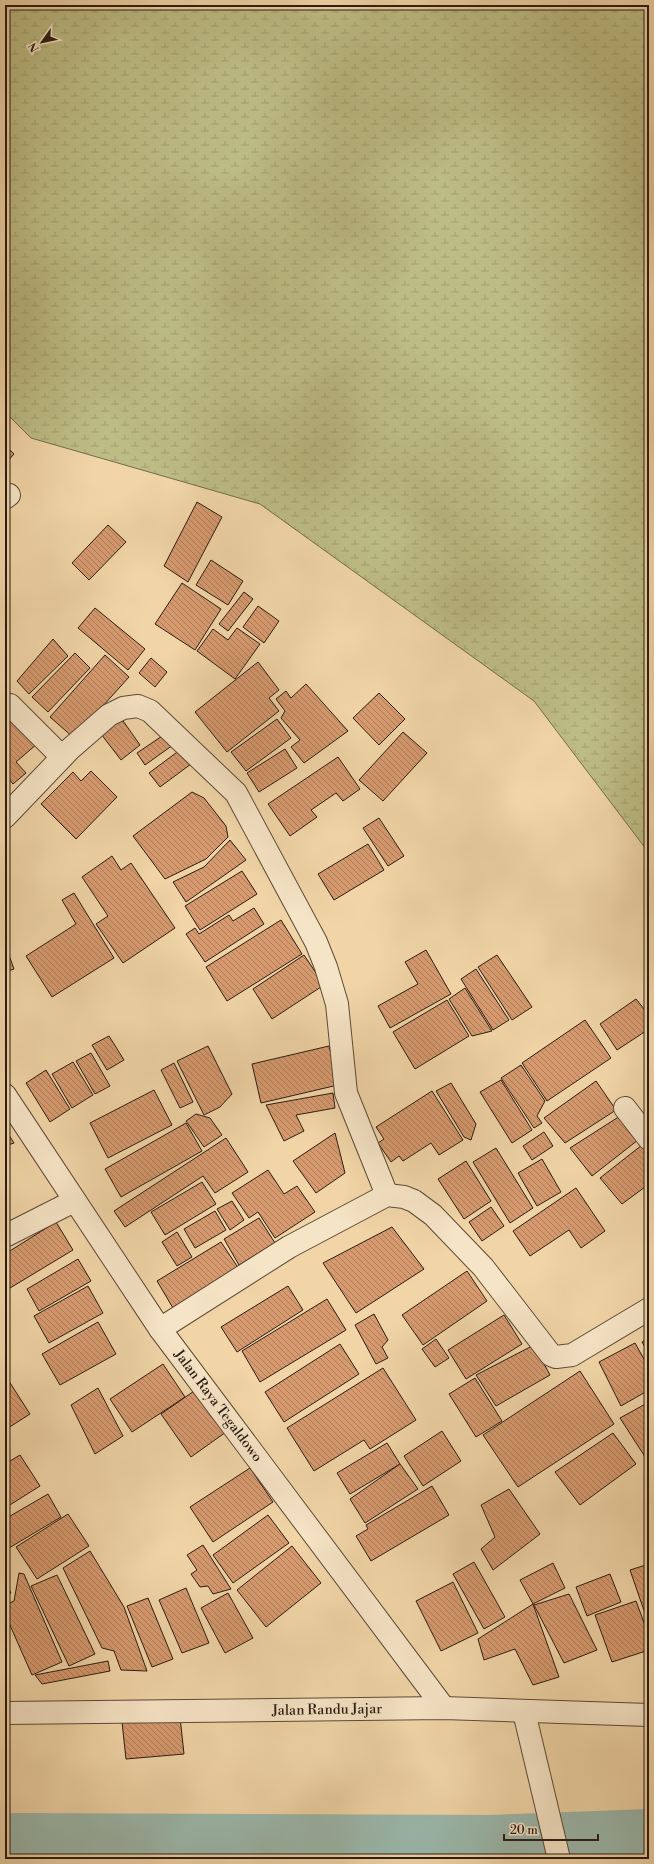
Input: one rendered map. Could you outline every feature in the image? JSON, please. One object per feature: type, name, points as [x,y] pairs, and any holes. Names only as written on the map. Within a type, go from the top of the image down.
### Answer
[{"type":"street","points":[[5,710],[10,705],[62,757]]},
{"type":"street","points":[[5,816],[62,757],[109,715],[123,708],[138,706],[150,711],[236,793],[316,942],[326,967],[337,1004],[346,1093],[388,1195]]},
{"type":"street","name":"Jalan Raya Tegaldowo","points":[[5,1095],[160,1329],[444,1708]]},
{"type":"street","points":[[625,1108],[649,1139]]},
{"type":"street","points":[[160,1329],[289,1247],[388,1195],[404,1197],[414,1201],[433,1215],[483,1266],[551,1355],[556,1357],[572,1355],[649,1309]]},
{"type":"street","points":[[5,1236],[74,1201]]},
{"type":"street","name":"Jalan Randu Jajar","points":[[5,1713],[444,1708],[524,1712],[649,1715]]},
{"type":"street","points":[[524,1712],[537,1761],[559,1859]]},
{"type":"green space","points":[[5,5],[649,5],[649,853],[534,701],[260,504],[31,438],[5,412]]},
{"type":"building","points":[[5,445],[14,454],[5,464]]},
{"type":"building","points":[[197,502],[222,517],[188,582],[164,566]]},
{"type":"building","points":[[108,525],[126,542],[89,580],[72,563]]},
{"type":"building","points":[[211,560],[243,581],[228,605],[196,585]]},
{"type":"building","points":[[182,583],[221,609],[195,650],[155,624]]},
{"type":"building","points":[[244,592],[253,599],[228,631],[219,624]]},
{"type":"building","points":[[258,606],[279,621],[264,643],[243,627]]},
{"type":"building","points":[[95,608],[145,649],[128,670],[78,628]]},
{"type":"building","points":[[237,628],[260,644],[235,679],[197,651],[213,629],[228,640]]},
{"type":"building","points":[[53,639],[68,656],[29,694],[17,681]]},
{"type":"building","points":[[75,653],[90,668],[48,712],[32,697]]},
{"type":"building","points":[[105,655],[129,677],[74,738],[50,717]]},
{"type":"building","points":[[151,658],[167,672],[155,687],[139,673]]},
{"type":"building","points":[[258,662],[279,690],[269,698],[279,711],[227,752],[195,712]]},
{"type":"building","points":[[306,684],[348,731],[304,763],[291,747],[300,740],[281,718],[285,711],[276,699],[286,691],[291,698]]},
{"type":"building","points":[[379,693],[405,719],[379,745],[353,718]]},
{"type":"building","points":[[5,696],[44,738],[16,762],[26,773],[13,784],[5,774]]},
{"type":"building","points":[[121,718],[140,745],[121,760],[101,734]]},
{"type":"building","points":[[277,719],[291,738],[246,771],[231,752]]},
{"type":"building","points":[[403,732],[427,753],[383,801],[359,780]]},
{"type":"building","points":[[165,734],[173,745],[145,765],[137,753]]},
{"type":"building","points":[[184,747],[195,761],[160,787],[149,773]]},
{"type":"building","points":[[285,749],[297,768],[259,792],[247,773]]},
{"type":"building","points":[[338,757],[360,789],[343,801],[336,793],[311,810],[317,817],[290,836],[268,804]]},
{"type":"building","points":[[91,771],[117,797],[76,839],[41,804],[73,772],[81,781]]},
{"type":"building","points":[[192,792],[204,798],[226,826],[228,837],[206,859],[165,879],[133,836]]},
{"type":"building","points":[[379,818],[404,856],[388,866],[363,828]]},
{"type":"building","points":[[230,840],[246,860],[186,902],[173,882],[204,867]]},
{"type":"building","points":[[368,844],[384,870],[334,900],[318,874]]},
{"type":"building","points":[[112,856],[121,870],[131,863],[175,928],[123,963],[96,924],[108,916],[82,877]]},
{"type":"building","points":[[242,871],[257,894],[200,930],[185,906]]},
{"type":"building","points":[[74,893],[114,958],[52,997],[26,956],[76,924],[62,900]]},
{"type":"building","points":[[254,908],[264,924],[205,962],[186,934],[195,928],[199,934],[229,915],[233,921]]},
{"type":"building","points":[[281,920],[302,954],[227,1001],[206,967]]},
{"type":"building","points":[[5,944],[14,969],[5,972]]},
{"type":"building","points":[[426,950],[451,994],[390,1028],[378,1006],[418,984],[405,962]]},
{"type":"building","points":[[304,955],[324,985],[272,1019],[253,989]]},
{"type":"building","points":[[497,955],[532,1007],[512,1020],[478,967]]},
{"type":"building","points":[[476,969],[509,1020],[493,1030],[461,979]]},
{"type":"building","points":[[465,988],[492,1031],[472,1036],[449,999]]},
{"type":"building","points":[[636,999],[649,1015],[649,1029],[617,1050],[600,1024]]},
{"type":"building","points":[[447,1000],[469,1036],[415,1069],[393,1032]]},
{"type":"building","points":[[585,1020],[611,1058],[547,1101],[522,1063]]},
{"type":"building","points":[[109,1036],[124,1060],[107,1070],[92,1045]]},
{"type":"building","points":[[208,1046],[232,1094],[220,1107],[204,1115],[177,1061]]},
{"type":"building","points":[[329,1046],[338,1085],[261,1103],[252,1064]]},
{"type":"building","points":[[91,1053],[110,1086],[95,1094],[76,1061]]},
{"type":"building","points":[[73,1062],[93,1095],[72,1108],[52,1074]]},
{"type":"building","points":[[174,1063],[193,1102],[180,1108],[161,1070]]},
{"type":"building","points":[[521,1065],[545,1101],[537,1116],[542,1123],[534,1128],[501,1078]]},
{"type":"building","points":[[46,1070],[70,1109],[50,1122],[26,1083]]},
{"type":"building","points":[[501,1080],[532,1130],[512,1143],[480,1092]]},
{"type":"building","points":[[596,1081],[616,1110],[565,1143],[544,1118]]},
{"type":"building","points":[[451,1083],[476,1124],[471,1140],[464,1137],[436,1091]]},
{"type":"building","points":[[154,1090],[172,1125],[108,1158],[90,1123]]},
{"type":"building","points":[[432,1091],[463,1140],[439,1155],[431,1143],[403,1161],[399,1156],[391,1162],[378,1143],[384,1139],[376,1127]]},
{"type":"building","points":[[333,1093],[335,1108],[296,1115],[304,1131],[284,1141],[266,1105]]},
{"type":"building","points":[[196,1114],[210,1118],[222,1135],[204,1147],[186,1121]]},
{"type":"building","points":[[620,1116],[638,1140],[592,1176],[570,1148]]},
{"type":"building","points":[[186,1123],[202,1151],[121,1197],[105,1169]]},
{"type":"building","points":[[5,1129],[14,1143],[5,1146]]},
{"type":"building","points":[[544,1132],[553,1146],[532,1160],[523,1146]]},
{"type":"building","points":[[335,1133],[345,1173],[316,1193],[293,1161]]},
{"type":"building","points":[[226,1138],[248,1172],[215,1193],[203,1176],[125,1227],[114,1211]]},
{"type":"building","points":[[642,1145],[649,1155],[649,1184],[622,1204],[600,1178]]},
{"type":"building","points":[[496,1148],[533,1208],[510,1223],[473,1162]]},
{"type":"building","points":[[542,1159],[561,1192],[537,1206],[518,1173]]},
{"type":"building","points":[[466,1161],[491,1201],[464,1219],[438,1179]]},
{"type":"building","points":[[268,1170],[284,1194],[297,1186],[315,1212],[275,1238],[258,1212],[249,1218],[232,1193]]},
{"type":"building","points":[[202,1182],[216,1204],[165,1235],[151,1212]]},
{"type":"building","points":[[576,1188],[605,1231],[581,1248],[569,1230],[530,1256],[513,1231]]},
{"type":"building","points":[[232,1201],[244,1220],[230,1230],[217,1209]]},
{"type":"building","points":[[491,1207],[504,1226],[482,1241],[469,1222]]},
{"type":"building","points":[[215,1211],[226,1230],[195,1248],[184,1229]]},
{"type":"building","points":[[259,1218],[275,1243],[239,1265],[224,1239]]},
{"type":"building","points":[[56,1222],[73,1250],[10,1288],[5,1279],[5,1254]]},
{"type":"building","points":[[392,1227],[424,1269],[356,1313],[323,1263]]},
{"type":"building","points":[[177,1232],[192,1257],[177,1266],[162,1242]]},
{"type":"building","points":[[221,1242],[239,1269],[173,1308],[157,1281]]},
{"type":"building","points":[[78,1259],[91,1281],[39,1311],[27,1289]]},
{"type":"building","points":[[467,1271],[487,1301],[423,1345],[402,1315]]},
{"type":"building","points":[[88,1286],[103,1313],[49,1343],[34,1316]]},
{"type":"building","points":[[288,1286],[303,1310],[237,1352],[221,1327]]},
{"type":"building","points":[[327,1299],[346,1330],[260,1382],[242,1351]]},
{"type":"building","points":[[374,1314],[388,1340],[382,1347],[388,1358],[376,1364],[355,1325]]},
{"type":"building","points":[[504,1315],[522,1344],[466,1379],[448,1350]]},
{"type":"building","points":[[98,1322],[116,1354],[60,1385],[42,1354]]},
{"type":"building","points":[[649,1338],[649,1354],[642,1342]]},
{"type":"building","points":[[436,1339],[449,1358],[435,1367],[422,1349]]},
{"type":"building","points":[[635,1343],[649,1368],[649,1390],[621,1406],[599,1362]]},
{"type":"building","points":[[340,1344],[359,1374],[284,1422],[265,1392]]},
{"type":"building","points":[[534,1345],[550,1375],[496,1406],[476,1375]]},
{"type":"building","points":[[163,1364],[185,1397],[132,1432],[110,1399]]},
{"type":"building","points":[[383,1368],[416,1420],[370,1449],[364,1440],[314,1471],[287,1428]]},
{"type":"building","points":[[580,1371],[614,1424],[518,1487],[483,1435]]},
{"type":"building","points":[[5,1375],[30,1414],[5,1430]]},
{"type":"building","points":[[475,1378],[502,1421],[476,1437],[449,1394]]},
{"type":"building","points":[[98,1388],[123,1436],[95,1454],[71,1405]]},
{"type":"building","points":[[197,1389],[226,1432],[191,1457],[161,1414]]},
{"type":"building","points":[[649,1402],[649,1463],[620,1418]]},
{"type":"building","points":[[442,1431],[461,1461],[423,1486],[404,1456]]},
{"type":"building","points":[[613,1433],[636,1464],[580,1505],[555,1472]]},
{"type":"building","points":[[387,1443],[400,1464],[350,1494],[337,1473]]},
{"type":"building","points":[[20,1455],[40,1486],[5,1508],[5,1464]]},
{"type":"building","points":[[400,1464],[418,1489],[365,1523],[350,1499]]},
{"type":"building","points":[[250,1468],[273,1502],[213,1542],[190,1507]]},
{"type":"building","points":[[432,1486],[449,1515],[371,1561],[356,1536],[368,1529],[366,1525]]},
{"type":"building","points":[[509,1489],[540,1534],[493,1570],[481,1549],[495,1537],[481,1505]]},
{"type":"building","points":[[48,1494],[61,1517],[9,1548],[5,1541],[5,1519]]},
{"type":"building","points":[[68,1514],[89,1546],[37,1579],[16,1547]]},
{"type":"building","points":[[268,1515],[289,1543],[233,1583],[213,1555]]},
{"type":"building","points":[[203,1545],[231,1589],[213,1594],[208,1586],[200,1587],[191,1574],[197,1570],[187,1555]]},
{"type":"building","points":[[292,1546],[321,1583],[266,1627],[237,1590]]},
{"type":"building","points":[[90,1551],[124,1607],[147,1671],[121,1670],[114,1651],[102,1648],[63,1568]]},
{"type":"building","points":[[474,1562],[505,1617],[484,1629],[453,1574]]},
{"type":"building","points":[[553,1563],[565,1588],[533,1604],[520,1580]]},
{"type":"building","points":[[649,1564],[649,1625],[630,1570]]},
{"type":"building","points":[[19,1573],[24,1574],[62,1662],[32,1675],[5,1614],[5,1605],[14,1601]]},
{"type":"building","points":[[610,1574],[621,1602],[587,1616],[576,1587]]},
{"type":"building","points":[[57,1575],[95,1654],[69,1666],[31,1586]]},
{"type":"building","points":[[5,1582],[11,1593],[5,1596]]},
{"type":"building","points":[[453,1582],[478,1633],[441,1651],[416,1601]]},
{"type":"building","points":[[186,1588],[209,1643],[182,1653],[159,1600]]},
{"type":"building","points":[[228,1593],[253,1638],[225,1653],[201,1608]]},
{"type":"building","points":[[569,1594],[597,1650],[564,1663],[534,1605]]},
{"type":"building","points":[[148,1598],[173,1659],[152,1667],[127,1606]]},
{"type":"building","points":[[636,1601],[649,1636],[649,1650],[612,1662],[595,1615]]},
{"type":"building","points":[[533,1604],[559,1677],[533,1685],[515,1649],[484,1660],[478,1639]]},
{"type":"building","points":[[108,1661],[110,1671],[42,1684],[35,1675]]},
{"type":"building","points":[[180,1717],[184,1754],[126,1759],[122,1722]]},
{"type":"waterway","points":[[5,1841],[490,1843],[649,1837]]}]
